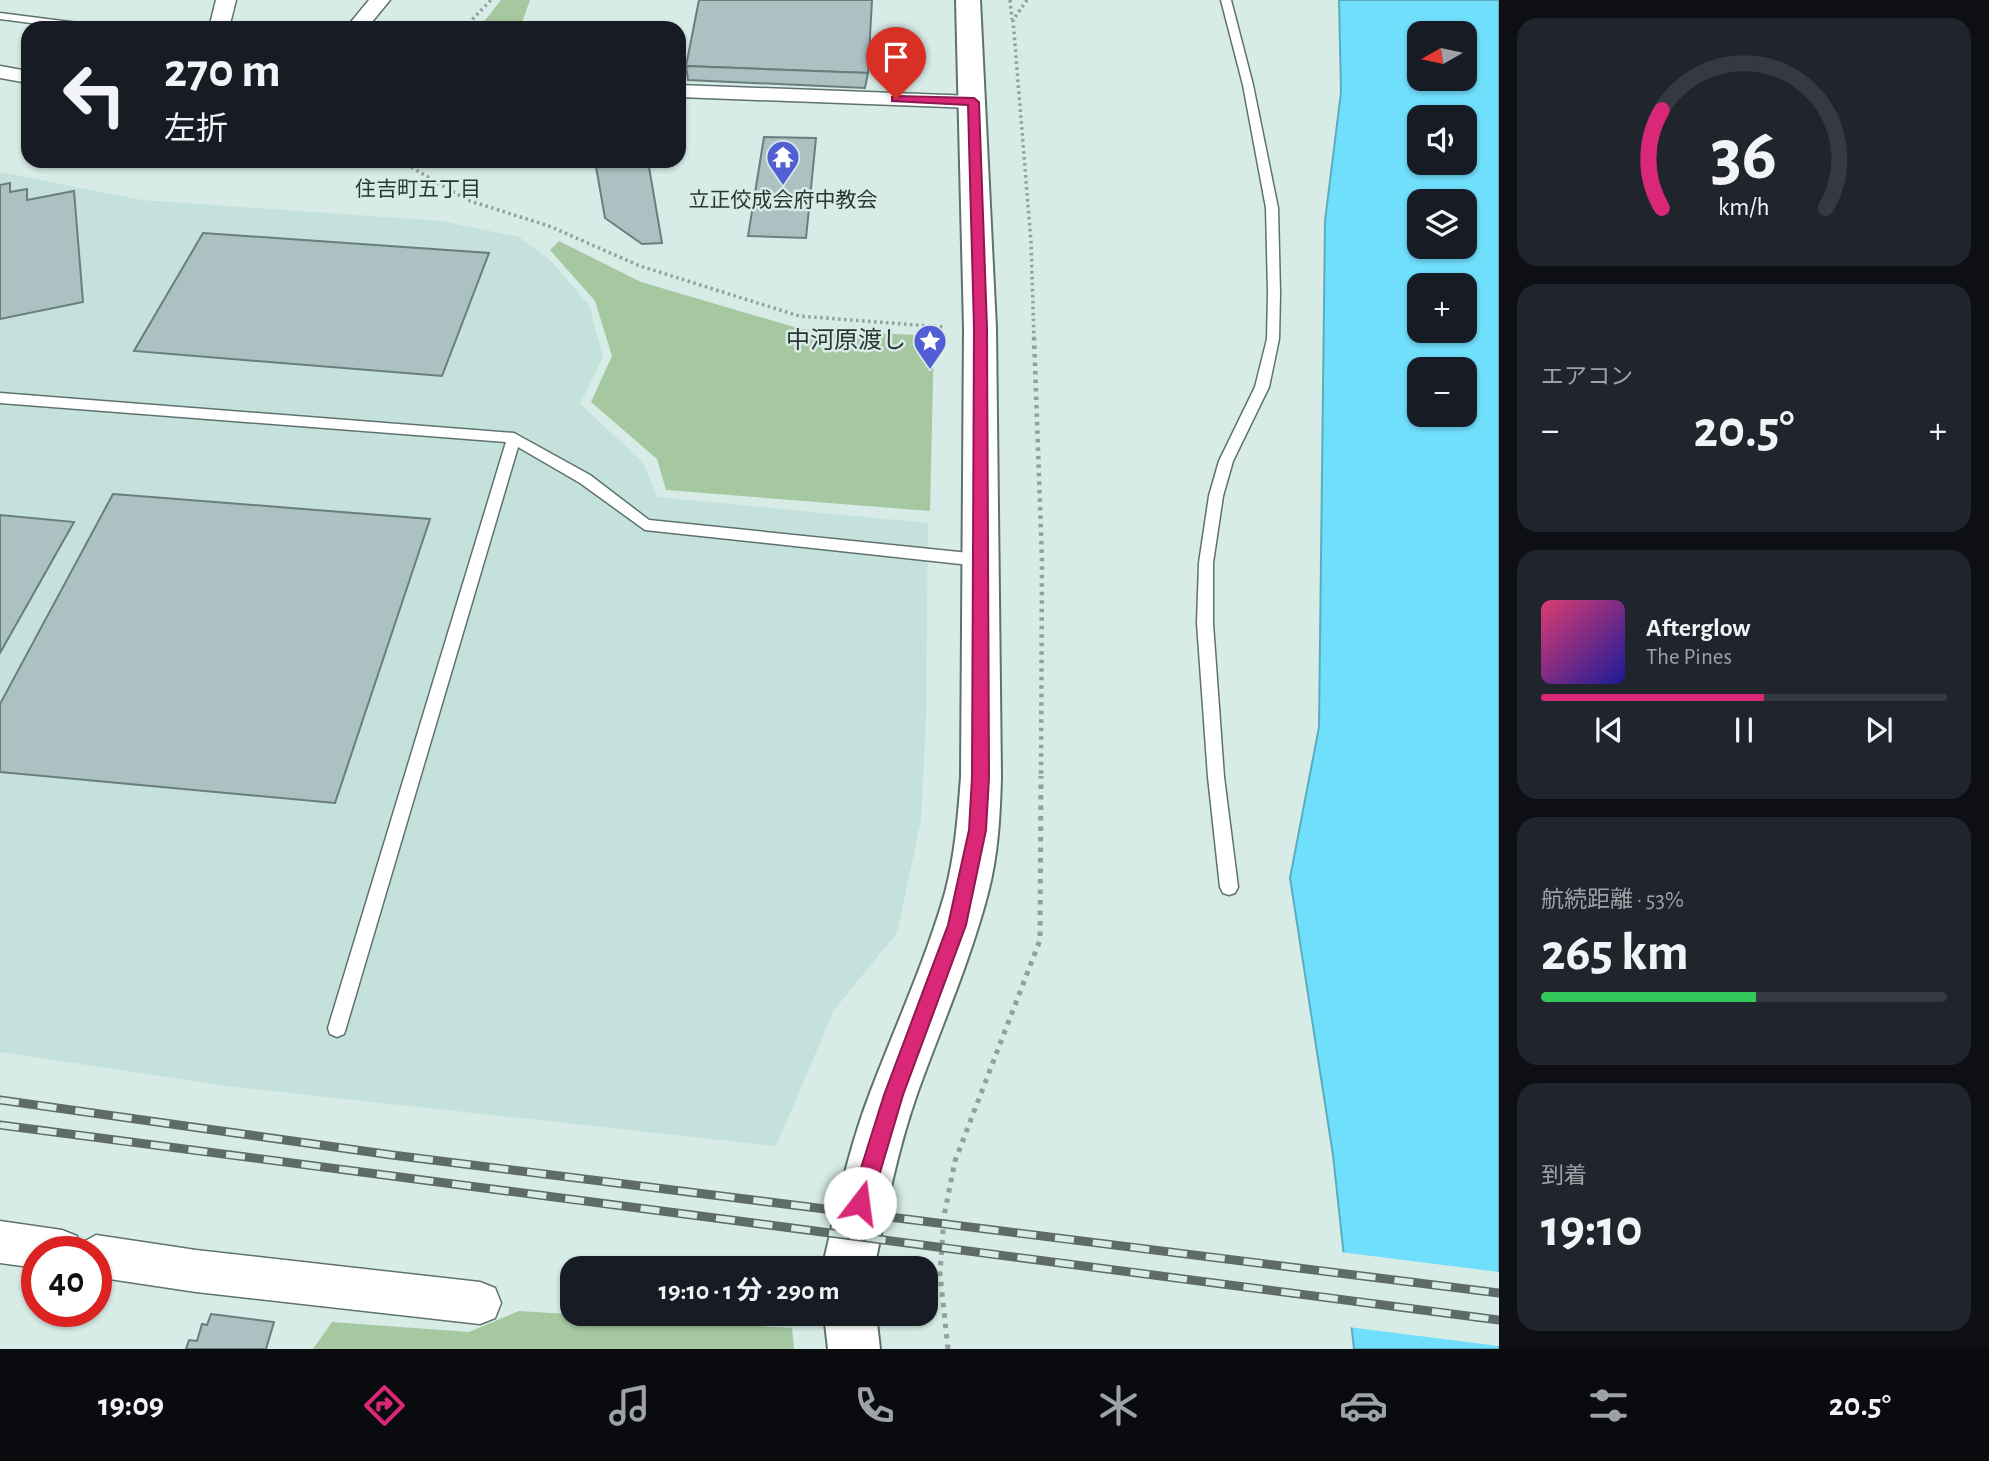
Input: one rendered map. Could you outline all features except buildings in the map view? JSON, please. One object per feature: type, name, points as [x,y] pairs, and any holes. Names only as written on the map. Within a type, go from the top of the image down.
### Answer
[{"type":"street","points":[[221,21],[226,0]]},
{"type":"street","points":[[362,21],[380,0]]},
{"type":"street","points":[[851,1256],[871,1163],[945,962],[967,891],[978,830],[981,777],[980,328],[974,102],[968,0]]},
{"type":"street","points":[[0,72],[21,75]]},
{"type":"street","points":[[686,91],[974,102]]},
{"type":"street","points":[[0,1242],[21,1245]]},
{"type":"street","points":[[112,1258],[195,1271],[480,1303]]},
{"type":"street","points":[[851,1326],[854,1349]]},
{"type":"lane","points":[[1226,0],[1248,85],[1272,208],[1274,293],[1273,339],[1262,387],[1226,461],[1216,496],[1206,563],[1206,636],[1216,777],[1229,887]]},
{"type":"lane","points":[[0,16],[39,21]]},
{"type":"lane","points":[[0,398],[514,438],[585,479],[645,525],[979,560]]},
{"type":"lane","points":[[337,1028],[514,438]]},
{"type":"path","points":[[471,21],[491,0]]},
{"type":"path","points":[[1010,0],[1013,20]]},
{"type":"path","points":[[413,168],[467,200],[549,226],[640,266],[799,316],[947,327]]},
{"type":"shaded area","points":[[0,172],[142,200],[442,221],[519,237],[551,261],[589,305],[603,357],[580,404],[643,462],[657,497],[928,523],[926,719],[921,820],[897,933],[834,1010],[776,1146],[227,1086],[0,1052]]},
{"type":"green space","points":[[501,0],[530,0],[522,21],[484,21]]},
{"type":"green space","points":[[559,241],[641,282],[801,329],[934,336],[930,511],[666,490],[657,459],[591,402],[612,356],[595,301],[550,250]]},
{"type":"green space","points":[[519,1311],[560,1314],[560,1326],[792,1328],[794,1349],[313,1349],[332,1322],[469,1332]]},
{"type":"water","points":[[1339,0],[1499,0],[1499,1349],[1354,1349],[1333,1155],[1290,878],[1319,727],[1325,221],[1341,92]]},
{"type":"pier","points":[[1340,1252],[1499,1272],[1499,1346],[1348,1327]]},
{"type":"railway","points":[[0,1100],[392,1155],[1499,1293]]},
{"type":"railway","points":[[0,1125],[1499,1320]]},
{"type":"place","name":"立正佼成会府中教会","points":[[783,187]]},
{"type":"place","name":"中河原渡し","points":[[930,371]]},
{"type":"district","name":"住吉町五丁目","points":[[418,189]]},
{"type":"route","points":[[860,1203],[894,1095],[945,962],[967,891],[978,830],[981,777],[980,328],[974,102],[896,99]]}]
